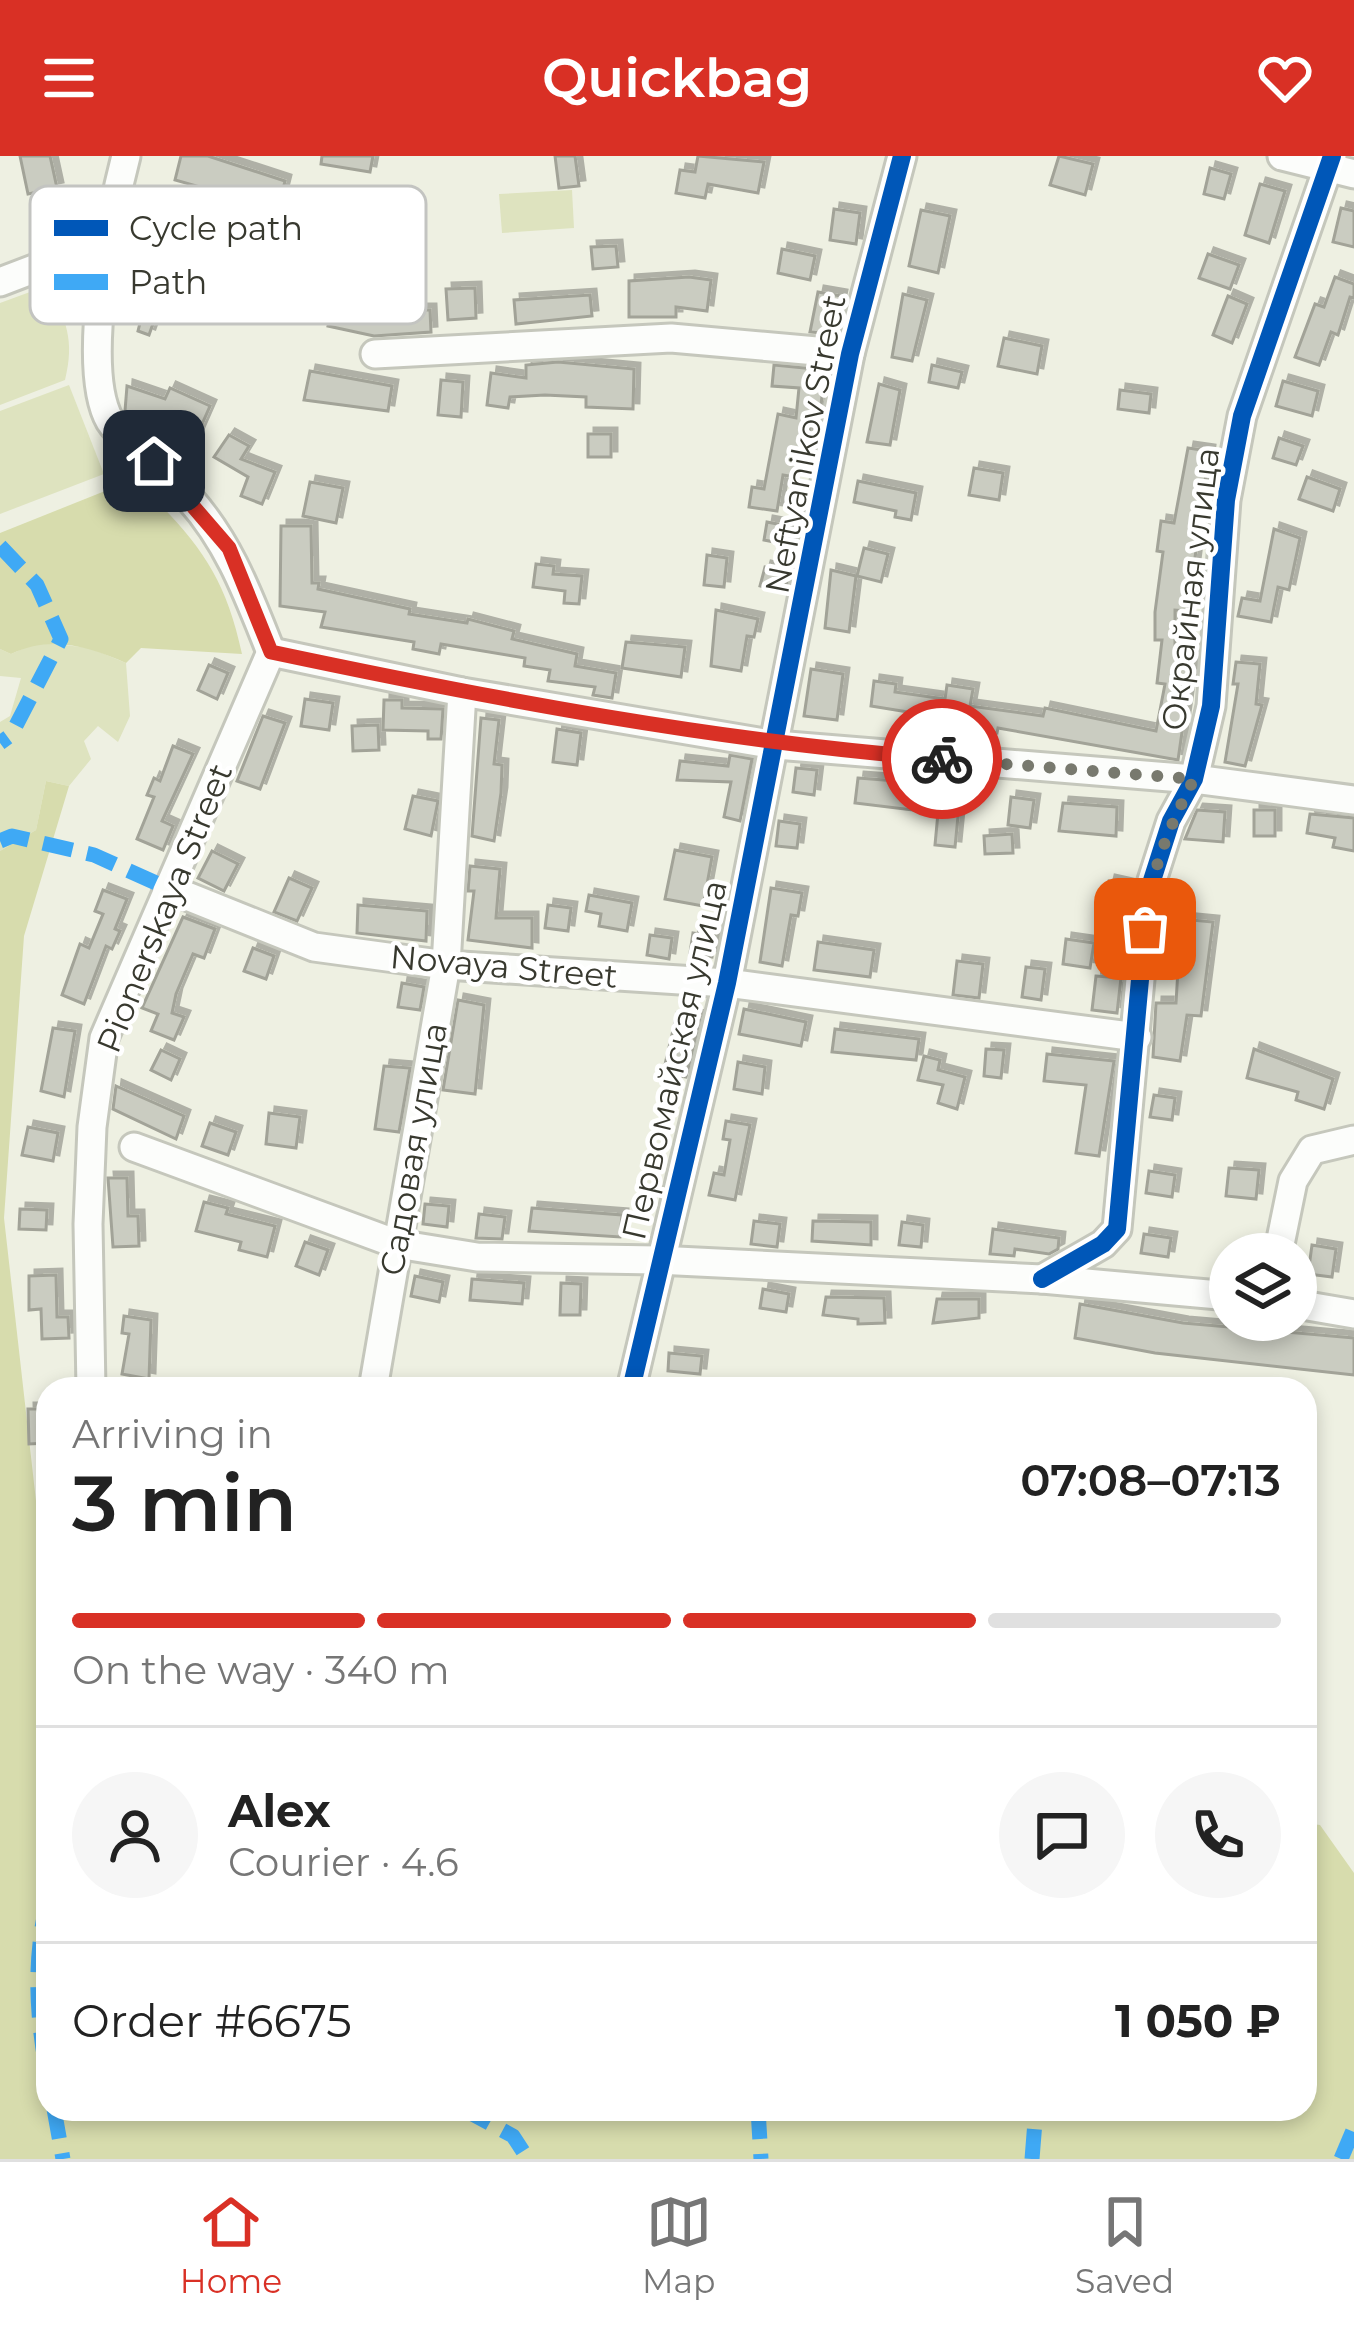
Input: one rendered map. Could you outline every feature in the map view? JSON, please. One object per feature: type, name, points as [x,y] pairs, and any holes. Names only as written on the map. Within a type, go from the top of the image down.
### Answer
[{"type":"street","points":[[121,186],[126,156]]},
{"type":"street","name":"Neftyanikov Street","points":[[776,746],[850,354],[902,156]]},
{"type":"street","points":[[1282,156],[1338,165]]},
{"type":"street","name":"Окрайная улица","points":[[1042,1279],[1103,1244],[1117,1229],[1148,893],[1172,821],[1194,779],[1210,706],[1226,500],[1242,416],[1338,165]]},
{"type":"street","points":[[0,282],[30,270]]},
{"type":"street","points":[[101,324],[99,391],[111,423],[154,461],[229,548],[271,652],[462,692],[776,746],[1194,779],[1354,800]]},
{"type":"street","points":[[375,354],[671,338],[850,354]]},
{"type":"street","name":"Pionerskaya Street","points":[[91,1377],[88,1224],[92,1127],[104,1038],[271,652]]},
{"type":"street","name":"Садовая улица","points":[[375,1377],[446,965],[462,692]]},
{"type":"street","name":"Первомайская улица","points":[[633,1377],[658,1259],[728,983],[776,746]]},
{"type":"street","name":"Novaya Street","points":[[166,888],[314,946],[446,965],[728,983],[1137,1037]]},
{"type":"street","points":[[1282,1233],[1293,1181],[1312,1150],[1354,1140]]},
{"type":"street","points":[[134,1147],[397,1244],[477,1257],[658,1259],[1042,1279],[1209,1294]]},
{"type":"street","points":[[1317,1308],[1354,1314]]},
{"type":"green space","points":[[572,190],[574,228],[502,233],[499,194]]},
{"type":"green space","points":[[30,292],[30,324],[65,324],[69,353],[65,380],[0,405],[0,303]]},
{"type":"green space","points":[[69,385],[104,474],[0,514],[0,411]]},
{"type":"green space","points":[[135,479],[204,558],[226,600],[242,654],[141,648],[126,663],[69,645],[40,645],[11,654],[0,649],[0,533]]},
{"type":"green space","points":[[38,642],[90,648],[126,663],[130,716],[118,742],[98,726],[84,741],[91,759],[69,786],[46,781],[36,830],[0,851],[0,722],[10,716],[21,678],[0,676],[0,649],[11,654]]},
{"type":"green space","points":[[46,781],[69,786],[24,936],[4,1218],[36,1501],[36,2121],[1317,2121],[1317,1825],[1354,1873],[1354,2159],[0,2159],[0,851],[36,830]]},
{"type":"building","points":[[20,156],[50,156],[57,186],[30,186],[28,194]]},
{"type":"building","points":[[181,156],[208,156],[285,181],[284,186],[196,186],[175,180]]},
{"type":"building","points":[[322,156],[373,156],[370,172],[321,164]]},
{"type":"building","points":[[555,156],[575,156],[579,186],[559,188]]},
{"type":"building","points":[[698,156],[764,162],[758,193],[708,184],[705,198],[676,193],[680,170],[695,172]]},
{"type":"building","points":[[1059,156],[1093,164],[1085,195],[1050,185]]},
{"type":"building","points":[[1210,168],[1231,174],[1224,199],[1204,194]]},
{"type":"building","points":[[1260,184],[1285,191],[1269,243],[1245,235]]},
{"type":"building","points":[[1341,208],[1354,211],[1354,247],[1333,242]]},
{"type":"building","points":[[834,209],[860,213],[856,244],[830,240]]},
{"type":"building","points":[[921,210],[950,216],[938,273],[909,266]]},
{"type":"building","points":[[616,246],[618,267],[593,269],[591,247]]},
{"type":"building","points":[[782,249],[815,256],[810,280],[778,273]]},
{"type":"building","points":[[1208,254],[1239,265],[1230,289],[1199,278]]},
{"type":"building","points":[[1335,277],[1354,284],[1354,298],[1350,297],[1338,335],[1331,332],[1319,365],[1295,357],[1315,304],[1324,307]]},
{"type":"building","points":[[711,280],[707,311],[676,307],[676,317],[629,317],[629,281]]},
{"type":"building","points":[[475,288],[476,318],[448,320],[446,289]]},
{"type":"building","points":[[818,292],[841,296],[833,334],[810,332]]},
{"type":"building","points":[[903,294],[927,300],[912,361],[892,357]]},
{"type":"building","points":[[590,295],[592,316],[516,324],[514,300]]},
{"type":"building","points":[[1228,296],[1247,304],[1232,343],[1213,335]]},
{"type":"building","points":[[426,310],[430,310],[431,332],[374,336],[328,326],[426,324]]},
{"type":"building","points":[[140,324],[153,324],[149,335],[138,331]]},
{"type":"building","points":[[1004,338],[1042,346],[1037,374],[998,366]]},
{"type":"building","points":[[558,362],[634,369],[633,409],[586,407],[586,397],[545,395],[510,397],[508,408],[487,405],[491,373],[526,378],[526,365]]},
{"type":"building","points":[[774,365],[825,370],[820,414],[813,414],[807,443],[800,442],[795,477],[783,475],[777,511],[749,507],[752,487],[764,489],[778,414],[796,418],[799,388],[772,386]]},
{"type":"building","points":[[932,365],[962,372],[958,388],[929,382]]},
{"type":"building","points":[[310,371],[392,386],[388,411],[304,400]]},
{"type":"building","points":[[441,380],[463,382],[461,417],[438,415]]},
{"type":"building","points":[[1283,381],[1318,391],[1312,416],[1276,406]]},
{"type":"building","points":[[879,384],[900,390],[890,445],[867,442]]},
{"type":"building","points":[[127,386],[165,399],[170,388],[210,406],[187,458],[137,415],[125,411]]},
{"type":"building","points":[[1120,390],[1151,394],[1149,413],[1118,409]]},
{"type":"building","points":[[588,434],[611,434],[611,457],[588,457]]},
{"type":"building","points":[[229,435],[249,446],[241,459],[275,472],[262,504],[241,496],[248,477],[214,457]]},
{"type":"building","points":[[1279,438],[1303,446],[1296,465],[1273,458]]},
{"type":"building","points":[[1188,448],[1209,451],[1188,611],[1175,610],[1175,653],[1193,656],[1178,760],[998,728],[997,733],[974,729],[975,724],[927,716],[926,727],[906,724],[908,712],[871,706],[874,681],[896,684],[895,692],[945,699],[947,685],[973,689],[970,706],[1043,716],[1045,708],[1156,731],[1165,684],[1157,683],[1162,640],[1155,640],[1155,612],[1163,552],[1157,551],[1161,521],[1174,523]]},
{"type":"building","points":[[974,468],[1003,473],[999,500],[969,495]]},
{"type":"building","points":[[1307,477],[1340,489],[1333,511],[1299,499]]},
{"type":"building","points":[[858,481],[916,493],[911,520],[895,517],[896,511],[854,502]]},
{"type":"building","points":[[310,482],[343,488],[336,523],[303,516]]},
{"type":"building","points":[[767,522],[798,528],[794,546],[764,540]]},
{"type":"building","points":[[281,526],[311,526],[312,583],[319,583],[318,589],[410,609],[409,614],[467,623],[468,619],[514,631],[512,639],[577,654],[575,666],[616,673],[612,698],[593,695],[595,687],[548,681],[550,670],[524,666],[525,658],[441,644],[439,654],[413,649],[414,642],[321,627],[325,612],[280,606]]},
{"type":"building","points":[[1274,529],[1300,538],[1289,590],[1278,587],[1271,622],[1238,616],[1242,598],[1260,601]]},
{"type":"building","points":[[864,548],[888,554],[881,582],[857,576]]},
{"type":"building","points":[[707,555],[727,558],[724,587],[704,585]]},
{"type":"building","points":[[536,564],[554,566],[553,574],[582,576],[579,604],[564,603],[565,591],[533,587]]},
{"type":"building","points":[[765,567],[789,573],[784,592],[760,586]]},
{"type":"building","points":[[831,570],[856,576],[849,632],[825,628]]},
{"type":"building","points":[[716,610],[758,619],[754,637],[747,636],[741,671],[711,666]]},
{"type":"building","points":[[626,642],[685,647],[681,677],[622,668]]},
{"type":"building","points":[[1236,662],[1260,664],[1256,704],[1262,705],[1245,766],[1225,762],[1238,684],[1233,684]]},
{"type":"building","points":[[209,665],[228,673],[217,699],[198,690]]},
{"type":"building","points":[[811,669],[843,674],[837,720],[804,716]]},
{"type":"building","points":[[305,699],[333,703],[329,730],[301,726]]},
{"type":"building","points":[[384,700],[402,700],[402,708],[443,709],[441,739],[428,739],[428,731],[383,730]]},
{"type":"building","points":[[263,716],[285,723],[260,789],[237,781]]},
{"type":"building","points":[[481,718],[499,720],[494,764],[502,765],[501,793],[494,841],[472,836]]},
{"type":"building","points":[[378,725],[379,750],[353,751],[352,726]]},
{"type":"building","points":[[557,729],[581,733],[577,765],[553,762]]},
{"type":"building","points":[[173,746],[193,754],[162,821],[173,826],[163,850],[137,839],[154,797],[147,795],[154,778],[160,781]]},
{"type":"building","points":[[730,755],[752,759],[740,821],[724,817],[731,782],[677,780],[680,761],[728,766]]},
{"type":"building","points":[[796,768],[817,770],[814,795],[793,792]]},
{"type":"building","points":[[858,778],[961,786],[955,847],[935,845],[938,813],[855,803]]},
{"type":"building","points":[[413,796],[438,801],[431,836],[405,829]]},
{"type":"building","points":[[1011,797],[1034,800],[1030,828],[1008,825]]},
{"type":"building","points":[[1063,803],[1117,807],[1116,836],[1059,831]]},
{"type":"building","points":[[1197,810],[1225,812],[1223,842],[1185,839]]},
{"type":"building","points":[[1254,810],[1275,810],[1275,836],[1254,836]]},
{"type":"building","points":[[1310,814],[1354,818],[1354,851],[1333,847],[1335,838],[1307,833]]},
{"type":"building","points":[[779,821],[800,824],[797,848],[776,846]]},
{"type":"building","points":[[1012,834],[1013,853],[985,854],[984,836]]},
{"type":"building","points":[[675,850],[712,857],[703,906],[665,899]]},
{"type":"building","points":[[212,851],[238,864],[224,891],[198,878]]},
{"type":"building","points":[[470,866],[500,869],[496,918],[532,918],[532,948],[468,940],[474,891],[468,891]]},
{"type":"building","points":[[289,878],[312,888],[297,921],[274,912]]},
{"type":"building","points":[[1109,881],[1131,886],[1126,917],[1102,912]]},
{"type":"building","points":[[771,888],[802,893],[798,916],[791,915],[782,966],[760,962]]},
{"type":"building","points":[[103,890],[127,899],[115,929],[120,931],[112,949],[106,946],[84,1004],[62,995],[80,944],[89,948],[103,914],[95,911]]},
{"type":"building","points":[[589,895],[632,903],[627,931],[599,926],[601,914],[586,911]]},
{"type":"building","points":[[358,905],[427,911],[426,941],[357,933]]},
{"type":"building","points":[[548,905],[571,908],[568,931],[545,928]]},
{"type":"building","points":[[183,917],[215,929],[204,958],[193,954],[176,994],[172,1013],[184,1017],[174,1040],[151,1031],[158,1014],[142,1008]]},
{"type":"building","points":[[1181,919],[1213,922],[1201,1016],[1187,1015],[1180,1061],[1153,1057],[1156,1003],[1176,1003]]},
{"type":"building","points":[[693,933],[715,936],[712,957],[690,953]]},
{"type":"building","points":[[650,935],[672,938],[669,959],[647,955]]},
{"type":"building","points":[[1066,939],[1094,943],[1090,968],[1063,964]]},
{"type":"building","points":[[818,942],[874,950],[870,977],[814,970]]},
{"type":"building","points":[[253,948],[274,956],[266,979],[244,971]]},
{"type":"building","points":[[957,961],[983,964],[979,998],[953,995]]},
{"type":"building","points":[[1026,967],[1045,969],[1041,1000],[1022,997]]},
{"type":"building","points":[[1096,976],[1121,978],[1117,1013],[1092,1010]]},
{"type":"building","points":[[402,983],[424,987],[420,1010],[398,1007]]},
{"type":"building","points":[[458,1000],[484,1005],[475,1094],[443,1090]]},
{"type":"building","points":[[744,1009],[806,1022],[801,1046],[739,1034]]},
{"type":"building","points":[[677,1013],[700,1017],[686,1077],[663,1073]]},
{"type":"building","points":[[53,1028],[75,1031],[64,1097],[41,1091]]},
{"type":"building","points":[[835,1029],[919,1039],[916,1060],[832,1052]]},
{"type":"building","points":[[986,1049],[1004,1050],[1001,1078],[984,1076]]},
{"type":"building","points":[[1254,1049],[1333,1079],[1324,1109],[1296,1100],[1298,1092],[1247,1078]]},
{"type":"building","points":[[161,1050],[180,1059],[171,1080],[151,1070]]},
{"type":"building","points":[[1047,1054],[1114,1061],[1099,1156],[1076,1153],[1086,1085],[1044,1081]]},
{"type":"building","points":[[924,1056],[940,1060],[938,1070],[965,1077],[957,1109],[938,1103],[943,1085],[918,1080]]},
{"type":"building","points":[[738,1062],[765,1067],[762,1094],[734,1089]]},
{"type":"building","points":[[384,1066],[410,1068],[399,1132],[375,1129]]},
{"type":"building","points":[[116,1086],[184,1116],[176,1139],[113,1109]]},
{"type":"building","points":[[1154,1095],[1175,1098],[1172,1120],[1150,1117]]},
{"type":"building","points":[[269,1113],[300,1117],[296,1148],[266,1144]]},
{"type":"building","points":[[726,1121],[750,1125],[735,1200],[709,1195],[714,1173],[724,1175],[730,1140],[723,1139]]},
{"type":"building","points":[[210,1123],[236,1132],[228,1155],[202,1146]]},
{"type":"building","points":[[28,1127],[58,1133],[53,1161],[22,1155]]},
{"type":"building","points":[[1229,1168],[1259,1170],[1256,1199],[1226,1196]]},
{"type":"building","points":[[1149,1171],[1175,1175],[1172,1197],[1146,1193]]},
{"type":"building","points":[[108,1178],[127,1178],[128,1216],[138,1216],[139,1246],[113,1247]]},
{"type":"building","points":[[204,1202],[228,1208],[226,1214],[275,1226],[267,1257],[239,1250],[241,1242],[196,1231]]},
{"type":"building","points":[[425,1204],[449,1206],[447,1227],[423,1224]]},
{"type":"building","points":[[532,1208],[622,1215],[620,1237],[529,1231]]},
{"type":"building","points":[[20,1209],[47,1210],[46,1230],[19,1229]]},
{"type":"building","points":[[479,1214],[505,1217],[502,1239],[476,1238]]},
{"type":"building","points":[[754,1221],[780,1224],[777,1247],[751,1244]]},
{"type":"building","points":[[813,1221],[871,1222],[871,1245],[812,1241]]},
{"type":"building","points":[[902,1222],[923,1225],[921,1247],[899,1245]]},
{"type":"building","points":[[993,1229],[1059,1238],[1058,1249],[1049,1254],[1015,1249],[1014,1256],[990,1254]]},
{"type":"building","points":[[1144,1234],[1171,1238],[1168,1257],[1141,1253]]},
{"type":"building","points":[[305,1242],[328,1250],[319,1275],[296,1266]]},
{"type":"building","points":[[1317,1246],[1336,1249],[1332,1277],[1317,1275]]},
{"type":"building","points":[[56,1275],[57,1317],[68,1317],[69,1338],[42,1339],[41,1309],[29,1310],[29,1276]]},
{"type":"building","points":[[415,1276],[443,1282],[439,1302],[411,1296]]},
{"type":"building","points":[[472,1279],[524,1283],[522,1304],[470,1300]]},
{"type":"building","points":[[561,1283],[581,1284],[580,1315],[560,1315]]},
{"type":"building","points":[[763,1289],[789,1294],[786,1312],[760,1308]]},
{"type":"building","points":[[826,1297],[884,1298],[885,1323],[858,1324],[858,1319],[823,1315]]},
{"type":"building","points":[[937,1299],[979,1299],[979,1318],[933,1323]]},
{"type":"building","points":[[1080,1304],[1209,1325],[1209,1341],[1317,1341],[1317,1335],[1354,1338],[1354,1375],[1155,1353],[1075,1338]]},
{"type":"building","points":[[124,1316],[151,1320],[149,1377],[122,1374],[129,1334],[122,1333]]},
{"type":"building","points":[[669,1353],[702,1356],[700,1374],[668,1371]]},
{"type":"building","points":[[28,1409],[36,1409],[36,1444],[29,1444]]},
{"type":"marked path","points":[[0,546],[37,585],[61,639],[11,735],[0,743]]},
{"type":"marked path","points":[[0,841],[12,836],[94,855],[167,888]]},
{"type":"marked path","points":[[56,2121],[63,2159]]},
{"type":"marked path","points":[[485,2121],[513,2136],[528,2159]]},
{"type":"marked path","points":[[759,2121],[761,2159]]},
{"type":"marked path","points":[[1032,2159],[1035,2121]]},
{"type":"marked path","points":[[1341,2159],[1354,2128]]},
{"type":"cycle path","points":[[634,1377],[727,983],[850,354],[902,156]]},
{"type":"cycle path","points":[[1042,1279],[1103,1244],[1117,1229],[1148,893],[1171,821],[1194,779],[1211,706],[1226,500],[1242,416],[1332,156]]},
{"type":"way so far","points":[[942,759],[1194,779],[1172,821],[1148,893],[1145,929]]},
{"type":"route","points":[[154,461],[229,548],[271,652],[462,692],[776,746],[942,759]]}]
